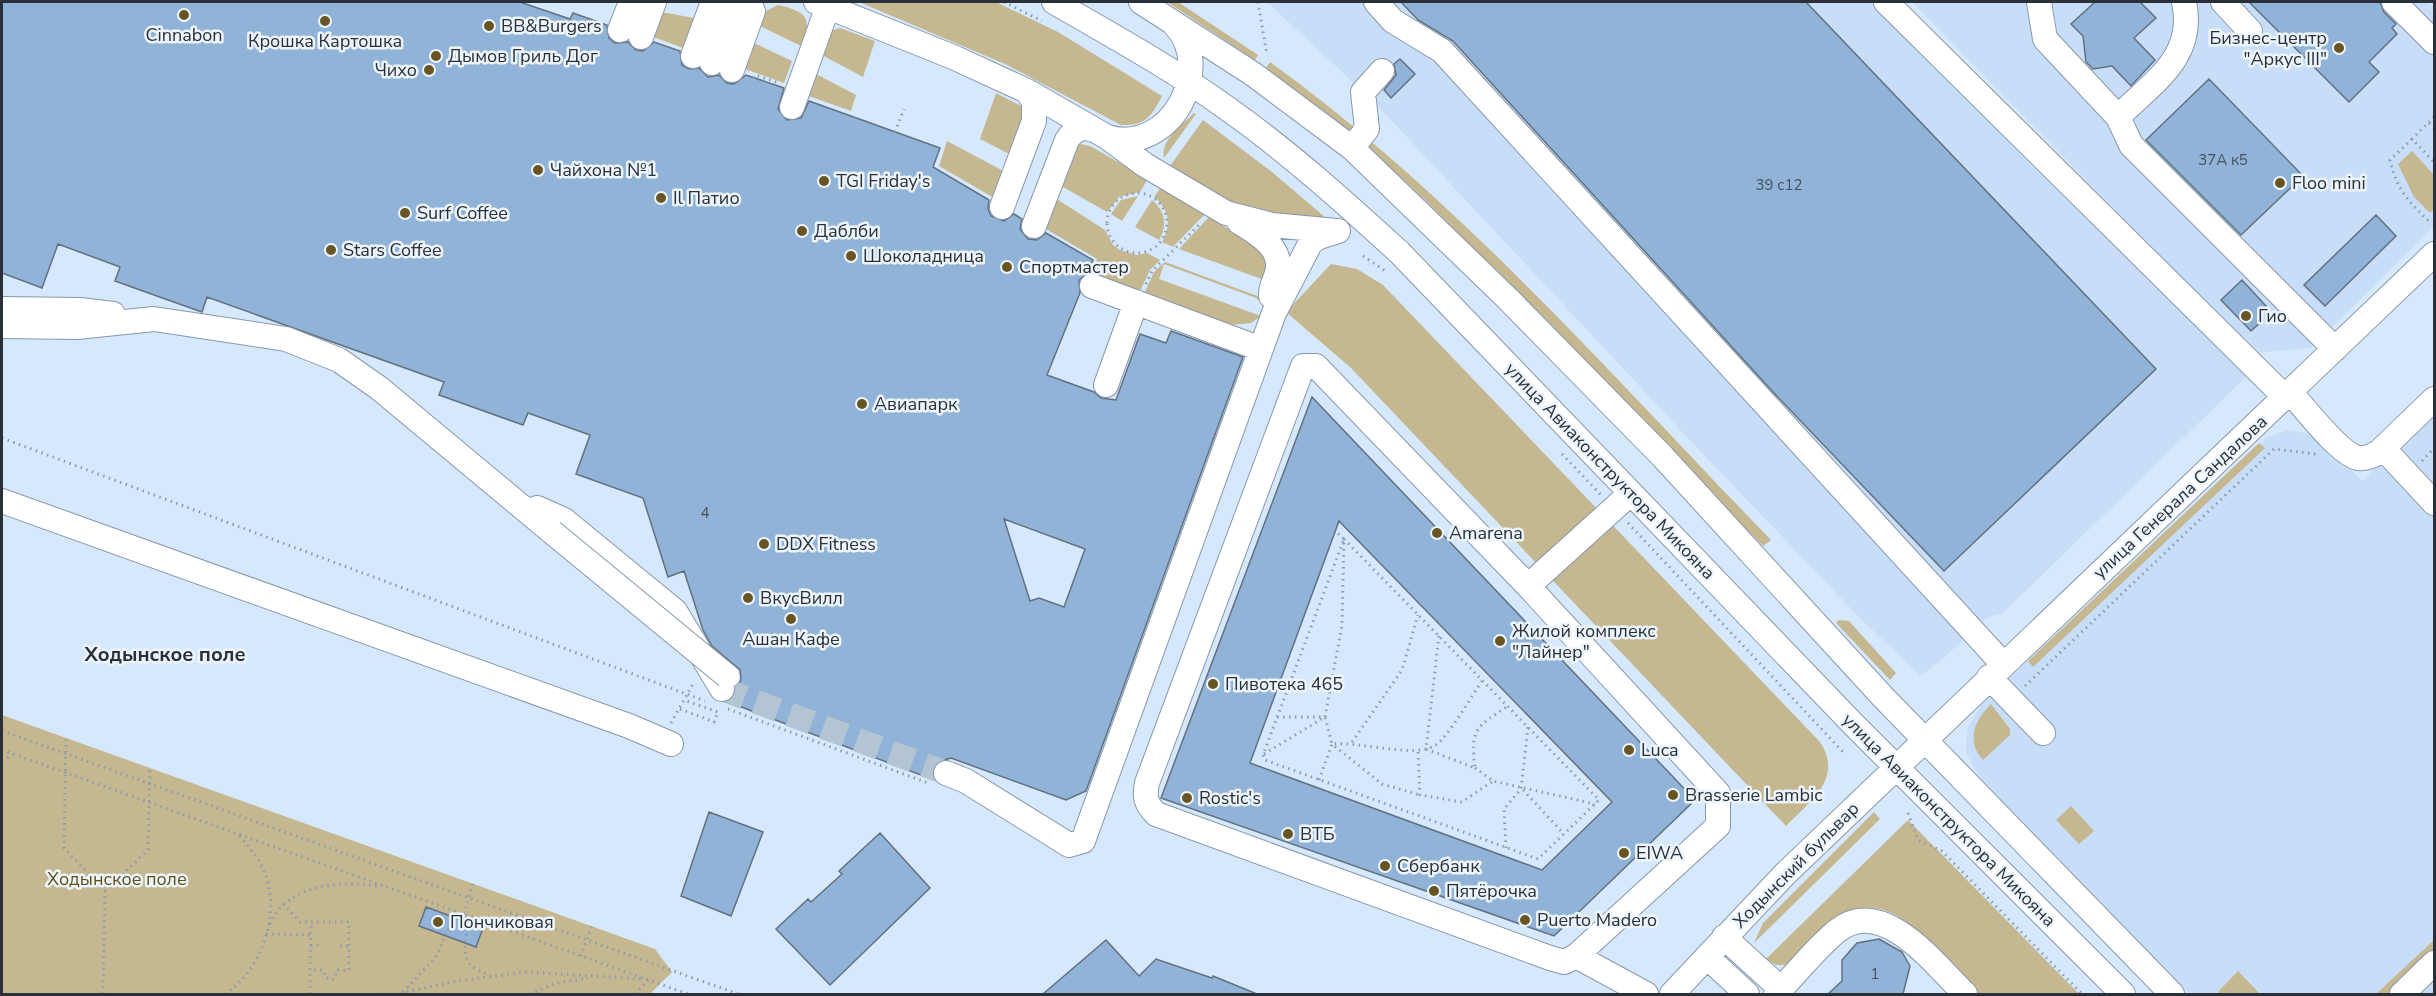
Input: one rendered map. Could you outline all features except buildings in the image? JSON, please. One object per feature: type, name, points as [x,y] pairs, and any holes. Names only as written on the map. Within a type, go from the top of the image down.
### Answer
[{"type":"street","points":[[617,2],[625,32]]},
{"type":"street","points":[[625,32],[630,2]]},
{"type":"street","points":[[625,32],[642,2]]},
{"type":"street","points":[[625,32],[654,2]]},
{"type":"street","points":[[712,2],[723,66]]},
{"type":"street","points":[[723,66],[733,5],[740,2]]},
{"type":"street","points":[[723,66],[753,11],[749,2]]},
{"type":"street","name":"улица Авиаконструктора Микояна","points":[[1054,2],[1187,81],[1229,109],[1334,192],[1399,252],[1897,767],[2123,994]]},
{"type":"street","name":"улица Авиаконструктора Микояна","points":[[1141,2],[1253,74],[1352,148],[1508,299],[1655,448],[1924,740],[2172,994]]},
{"type":"street","points":[[1376,2],[1393,21],[1442,51],[1996,670],[2011,700],[2043,734]]},
{"type":"street","points":[[1886,2],[2350,455],[2366,458],[2383,448],[2434,399]]},
{"type":"street","points":[[2039,2],[2045,39],[2118,117],[2131,145],[2335,349]]},
{"type":"street","points":[[2118,117],[2176,59],[2186,39],[2188,18],[2184,2]]},
{"type":"street","points":[[2223,2],[2250,31]]},
{"type":"street","points":[[2394,2],[2434,42]]},
{"type":"street","points":[[789,96],[822,4],[953,57],[1033,94],[1095,130],[1145,165],[1257,234],[1276,253],[1279,261],[1278,272],[1270,292],[1274,313]]},
{"type":"street","points":[[1033,94],[1034,121],[1018,216],[1059,129],[1071,122],[1134,141],[1158,129],[1177,112],[1187,81],[1188,50],[1185,38],[1168,18]]},
{"type":"street","points":[[1352,148],[1367,129],[1363,92],[1382,71]]},
{"type":"street","points":[[1219,210],[1272,225],[1338,231],[1376,238],[1399,252]]},
{"type":"street","points":[[942,780],[966,781],[1069,845],[1083,841],[1274,313],[1311,243],[1318,237],[1338,231]]},
{"type":"street","name":"улица Генерала Сандалова","points":[[1924,740],[2434,254]]},
{"type":"street","points":[[1092,286],[1141,294],[1261,349]]},
{"type":"street","points":[[1106,385],[1141,294]]},
{"type":"street","points":[[2,309],[80,310],[154,319],[286,339],[339,360],[379,388],[505,493],[552,532],[724,683],[675,611],[564,520],[505,493]]},
{"type":"street","points":[[2,326],[77,327],[154,319]]},
{"type":"street","points":[[1303,366],[1316,366],[1528,586],[1718,793],[1718,826],[1576,956],[1564,962],[1550,958],[1156,814],[1147,804],[1145,794],[1303,366]]},
{"type":"street","points":[[2383,448],[2434,503]]},
{"type":"street","points":[[1528,586],[1631,492]]},
{"type":"street","points":[[2,501],[629,726],[671,744]]},
{"type":"street","name":"Ходынский бульвар","points":[[1672,994],[1724,937],[1924,740]]},
{"type":"street","points":[[1724,937],[1779,992],[1838,930],[1856,921],[1874,921],[1897,929],[1965,994]]},
{"type":"street","points":[[1576,956],[1646,994]]},
{"type":"street","points":[[1707,957],[1747,994]]},
{"type":"street","points":[[2402,994],[2434,963]]},
{"type":"path","points":[[1258,2],[1267,55]]},
{"type":"path","points":[[723,66],[755,75],[789,96]]},
{"type":"path","points":[[896,132],[904,109]]},
{"type":"path","points":[[2431,223],[2408,201],[2395,182],[2390,160],[2434,117]]},
{"type":"path","points":[[2429,123],[2434,128]]},
{"type":"path","points":[[2412,139],[2434,162]]},
{"type":"path","points":[[1127,194],[1144,194],[1153,197],[1164,210],[1167,218],[1165,235],[1154,249],[1137,254],[1129,253],[1114,244],[1109,237],[1108,211],[1113,204],[1127,194]]},
{"type":"path","points":[[1141,294],[1152,271],[1219,210]]},
{"type":"path","points":[[2,438],[942,780]]},
{"type":"path","points":[[2011,700],[2274,449]]},
{"type":"path","points":[[1335,531],[1344,539],[1482,681],[1508,706],[1599,800],[1538,859],[1265,760],[1263,755],[1344,539]]},
{"type":"path","points":[[1319,780],[1332,744],[1325,717],[1342,625],[1344,539]]},
{"type":"path","points":[[1352,742],[1402,670],[1418,615]]},
{"type":"path","points":[[1426,749],[1439,636]]},
{"type":"path","points":[[1332,744],[1352,742],[1418,752],[1426,749],[1437,744],[1482,681]]},
{"type":"path","points":[[684,700],[718,712],[714,722],[680,709],[684,700]]},
{"type":"path","points":[[1475,768],[1472,742],[1481,724],[1508,706]]},
{"type":"path","points":[[1277,717],[1325,717]]},
{"type":"path","points":[[1263,755],[1325,717]]},
{"type":"path","points":[[1506,848],[1504,809],[1521,789],[1528,727]]},
{"type":"path","points":[[2,731],[738,994]]},
{"type":"path","points":[[66,739],[64,848],[105,891],[103,994]]},
{"type":"path","points":[[1332,744],[1382,784],[1420,795],[1462,802],[1493,781]]},
{"type":"path","points":[[1426,749],[1475,768],[1493,781],[1595,804]]},
{"type":"path","points":[[2,750],[688,994]]},
{"type":"path","points":[[1418,752],[1420,795]]},
{"type":"path","points":[[2,761],[14,754]]},
{"type":"path","points":[[105,891],[148,850],[150,768]]},
{"type":"path","points":[[1521,789],[1564,834]]},
{"type":"path","points":[[1908,813],[1918,840],[1942,851],[2082,994]]},
{"type":"path","points":[[238,834],[266,876],[270,900],[268,929]]},
{"type":"path","points":[[225,994],[251,968],[276,912],[283,904],[306,891],[327,886],[360,884],[388,888]]},
{"type":"path","points":[[464,914],[473,884]]},
{"type":"path","points":[[283,904],[300,922],[349,922],[349,970],[337,970],[335,978],[329,980],[324,977],[323,970],[310,970]]},
{"type":"path","points":[[402,993],[436,957],[456,912]]},
{"type":"path","points":[[472,917],[463,941],[465,955],[478,971],[496,975]]},
{"type":"path","points":[[310,994],[311,922]]},
{"type":"path","points":[[581,956],[593,923]]},
{"type":"path","points":[[266,934],[311,935]]},
{"type":"path","points":[[311,945],[319,945]]},
{"type":"path","points":[[340,946],[349,946]]},
{"type":"path","points":[[395,994],[496,975],[537,972],[649,980]]},
{"type":"path","points":[[530,994],[561,982],[602,978]]},
{"type":"path","points":[[635,994],[649,980]]},
{"type":"path","points":[[402,993],[408,994]]},
{"type":"path","points":[[378,994],[387,994]]},
{"type":"shaded area","points":[[1267,2],[1872,2],[2247,376],[2002,614],[1988,617],[1944,658],[1920,676],[1856,614],[1699,450],[1374,102]]},
{"type":"shaded area","points":[[1912,2],[2427,2],[2434,7],[2434,227],[2311,348],[2255,353]]},
{"type":"shaded area","points":[[2434,412],[2434,994],[2189,994],[1979,776],[1966,753],[1967,729],[1981,705],[2266,438],[2288,430],[2310,434],[2329,446],[2362,481]]},
{"type":"green space","points":[[859,2],[996,2],[1058,32],[1162,96],[1155,109],[1142,122],[1121,125],[1005,64]]},
{"type":"green space","points":[[1167,2],[1178,2],[1258,55],[1255,60]]},
{"type":"green space","points":[[778,5],[796,10],[805,18],[807,29],[803,47],[760,26],[766,11]]},
{"type":"green space","points":[[656,11],[694,18],[683,48],[648,35]]},
{"type":"green space","points":[[840,28],[875,41],[863,77],[820,54],[830,31]]},
{"type":"green space","points":[[754,43],[792,61],[784,83],[745,69]]},
{"type":"green space","points":[[1270,62],[1339,115],[1469,229],[1531,290],[1771,540],[1763,546],[1425,200],[1356,136],[1266,68]]},
{"type":"green space","points":[[814,73],[856,95],[851,111],[806,95]]},
{"type":"green space","points":[[996,93],[1023,107],[1027,113],[1015,157],[980,139]]},
{"type":"green space","points":[[1194,113],[1196,114],[1164,158],[1165,145],[1169,139]]},
{"type":"green space","points":[[1203,120],[1272,172],[1326,218],[1251,212],[1214,194],[1170,166]]},
{"type":"green space","points":[[947,141],[1009,174],[999,201],[939,166]]},
{"type":"green space","points":[[1080,144],[1090,146],[1148,179],[1140,192],[1119,197],[1107,212],[1056,183],[1072,148]]},
{"type":"green space","points":[[2412,151],[2434,175],[2434,209],[2430,213],[2414,197],[2398,164]]},
{"type":"green space","points":[[1161,187],[1205,214],[1173,247],[1162,242],[1168,223],[1166,212],[1154,197]]},
{"type":"green space","points":[[1052,196],[1105,230],[1113,245],[1120,250],[1137,255],[1147,253],[1160,260],[1150,270],[1140,291],[1092,273],[1097,259],[1041,226]]},
{"type":"green space","points":[[1138,196],[1122,221],[1111,214],[1121,200]]},
{"type":"green space","points":[[1152,200],[1160,209],[1164,219],[1164,229],[1159,240],[1135,227]]},
{"type":"green space","points":[[1209,217],[1266,253],[1267,281],[1179,249]]},
{"type":"green space","points":[[1165,262],[1263,298],[1266,307],[1256,298],[1164,264],[1159,279],[1261,316],[1251,323],[1231,325],[1145,292],[1154,272]]},
{"type":"green space","points":[[1331,264],[1357,269],[1383,285],[1820,742],[1828,767],[1826,778],[1814,798],[1786,826],[1351,368],[1286,312]]},
{"type":"green space","points":[[2259,443],[2265,448],[2033,667],[2028,661]]},
{"type":"green space","points":[[1839,620],[1849,621],[1896,673],[1890,680],[1836,623]]},
{"type":"green space","points":[[1991,704],[2010,729],[2010,735],[1983,760],[1975,746],[1974,731],[1980,717]]},
{"type":"green space","name":"Ходынское поле","points":[[2,715],[655,949],[672,972],[650,994],[2,994]]},
{"type":"green space","points":[[2071,806],[2094,831],[2079,844],[2056,820]]},
{"type":"green space","points":[[1874,812],[1880,819],[1754,943],[1763,923]]},
{"type":"green space","points":[[1908,820],[2079,994],[1978,994],[1909,924],[1890,912],[1873,908],[1857,909],[1842,915],[1815,937],[1788,965],[1776,965],[1766,959]]},
{"type":"green space","points":[[2434,940],[2434,950],[2388,994],[2376,994]]},
{"type":"green space","points":[[2238,971],[2260,994],[2220,994],[2218,992]]},
{"type":"tunnel","points":[[722,689],[946,773]]},
{"type":"place","name":"Cinnabon","points":[[184,15]]},
{"type":"place","name":"Крошка Картошка","points":[[325,21]]},
{"type":"place","name":"BB&Burgers","points":[[489,26]]},
{"type":"place","name":"Бизнес-центр \"Аркус III\"","points":[[2339,48]]},
{"type":"place","name":"Дымов Гриль Дог","points":[[436,56]]},
{"type":"place","name":"Чихо","points":[[429,70]]},
{"type":"place","name":"Чайхона №1","points":[[538,170]]},
{"type":"place","name":"TGI Friday's","points":[[824,181]]},
{"type":"place","name":"Floo mini","points":[[2280,183]]},
{"type":"place","name":"Il Патио","points":[[661,198]]},
{"type":"place","name":"Surf Coffee","points":[[405,213]]},
{"type":"place","name":"Даблби","points":[[802,231]]},
{"type":"place","name":"Stars Coffee","points":[[331,250]]},
{"type":"place","name":"Шоколадница","points":[[851,256]]},
{"type":"place","name":"Спортмастер","points":[[1007,267]]},
{"type":"place","name":"Гио","points":[[2246,316]]},
{"type":"place","name":"Авиапарк","points":[[862,404]]},
{"type":"place","name":"Amarena","points":[[1437,533]]},
{"type":"place","name":"DDX Fitness","points":[[764,544]]},
{"type":"place","name":"ВкусВилл","points":[[748,598]]},
{"type":"place","name":"Ашан Кафе","points":[[791,619]]},
{"type":"place","name":"Жилой комплекс \"Лайнер\"","points":[[1500,641]]},
{"type":"place","name":"Пивотека 465","points":[[1213,684]]},
{"type":"place","name":"Luca","points":[[1629,750]]},
{"type":"place","name":"Brasserie Lambic","points":[[1673,795]]},
{"type":"place","name":"Rostic's","points":[[1187,798]]},
{"type":"place","name":"ВТБ","points":[[1288,834]]},
{"type":"place","name":"EIWA","points":[[1624,853]]},
{"type":"place","name":"Сбербанк","points":[[1385,866]]},
{"type":"place","name":"Пятёрочка","points":[[1434,891]]},
{"type":"place","name":"Puerto Madero","points":[[1525,920]]},
{"type":"place","name":"Пончиковая","points":[[438,922]]},
{"type":"district","name":"Ходынское поле","points":[[165,654]]}]
